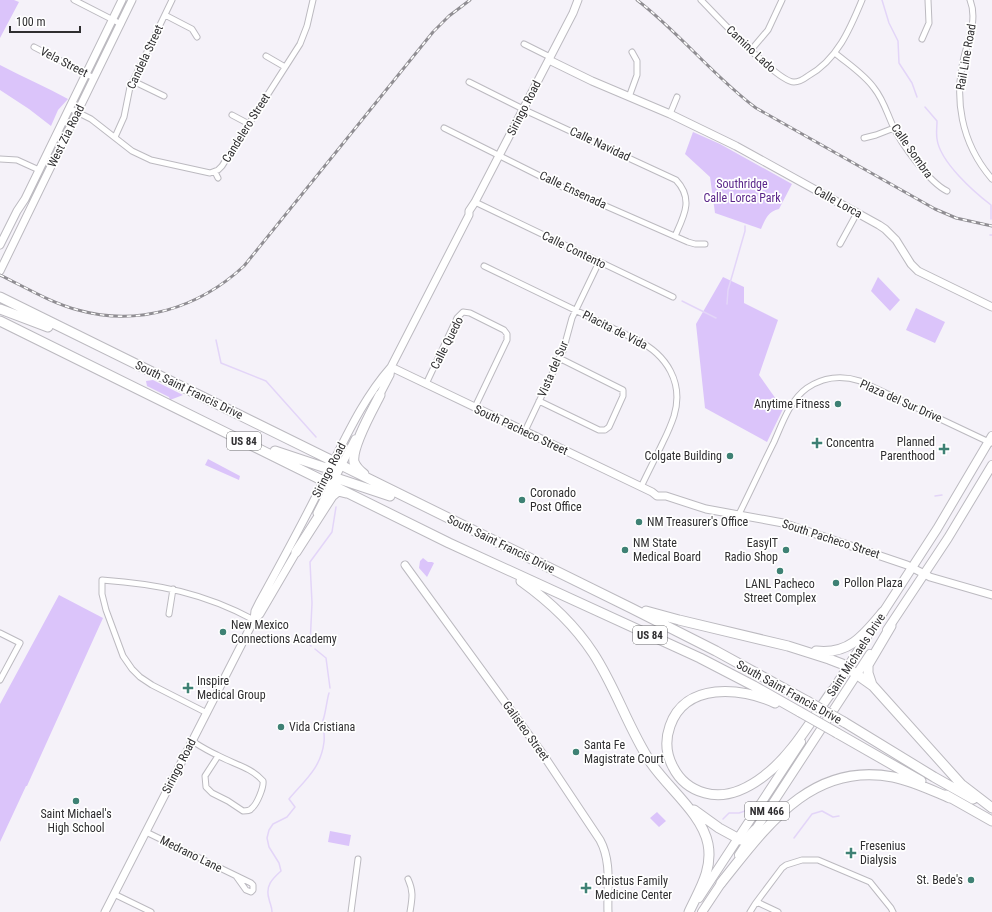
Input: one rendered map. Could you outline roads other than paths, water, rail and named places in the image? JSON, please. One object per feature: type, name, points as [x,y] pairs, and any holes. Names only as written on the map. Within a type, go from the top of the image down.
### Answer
[{"type":"highway","name":"South Saint Francis Drive","points":[[0,297],[179,385],[335,465],[398,494],[716,651],[844,722],[934,777],[992,809]]},
{"type":"highway","points":[[0,309],[32,322],[82,338]]},
{"type":"highway","name":"South Saint Francis Drive","points":[[0,321],[245,442],[330,481],[349,493],[496,565],[694,656],[754,686],[992,821]]},
{"type":"highway","points":[[380,395],[359,439],[354,456],[355,464],[362,472],[398,494]]},
{"type":"highway","points":[[245,442],[322,467],[335,465]]},
{"type":"highway","points":[[330,481],[344,480],[436,513]]},
{"type":"highway","points":[[296,552],[332,496],[338,491],[349,493]]},
{"type":"highway","points":[[496,565],[521,581],[547,601],[567,620],[586,642],[605,674],[644,751],[659,775],[681,799],[701,825],[706,837],[709,852],[708,869],[706,877],[690,912]]},
{"type":"highway","points":[[600,593],[656,614],[788,646],[829,659],[847,668],[873,686],[961,784],[992,809]]},
{"type":"highway","points":[[788,646],[820,651],[840,649],[859,639],[867,632],[883,612]]},
{"type":"highway","points":[[873,686],[868,673],[868,665],[891,626]]},
{"type":"highway","points":[[800,713],[761,697],[744,693],[722,691],[699,696],[682,707],[671,723],[667,742],[667,753],[670,762],[683,782],[700,792],[720,795],[743,789],[765,776],[788,753],[832,691]]},
{"type":"highway","points":[[721,882],[764,830],[784,810],[817,786],[852,776],[874,775],[892,777],[922,786],[950,798]]},
{"type":"highway","points":[[681,799],[707,820],[738,839],[746,839],[755,830]]},
{"type":"main road","name":"Saint Michaels Drive","points":[[690,912],[812,725],[832,691],[956,498],[991,440]]},
{"type":"main road","name":"Saint Michaels Drive","points":[[702,912],[880,639],[891,626],[925,574],[992,465]]},
{"type":"street","points":[[74,0],[121,24]]},
{"type":"street","name":"West Zia Road","points":[[0,245],[56,136],[122,0]]},
{"type":"street","name":"West Zia Road","points":[[0,271],[132,0]]},
{"type":"street","name":"Candela Street","points":[[115,137],[124,117],[129,91],[133,81],[172,0]]},
{"type":"street","name":"Candelero Street","points":[[69,108],[91,119],[132,151],[150,160],[207,172],[215,172],[222,166],[303,38],[312,0]]},
{"type":"street","name":"Siringo Road","points":[[105,912],[254,620],[260,614],[296,552],[367,398],[378,382],[391,368],[469,215],[475,207],[475,202],[573,13],[578,0]]},
{"type":"street","name":"Siringo Road","points":[[573,13],[583,0]]},
{"type":"street","name":"Camino Lado","points":[[702,0],[777,74],[794,82],[801,81],[813,74],[835,53],[851,28],[862,0]]},
{"type":"street","points":[[751,50],[768,30],[782,0]]},
{"type":"street","points":[[922,38],[929,23],[928,0]]},
{"type":"street","name":"Rail Line Road","points":[[970,0],[973,10],[973,22],[961,71],[959,89],[960,110],[965,132],[972,149],[980,164],[992,179]]},
{"type":"street","points":[[165,15],[192,29],[197,37]]},
{"type":"street","points":[[524,44],[550,58]]},
{"type":"street","name":"Vela Street","points":[[34,47],[94,78]]},
{"type":"street","points":[[629,97],[637,75],[637,61],[632,52]]},
{"type":"street","name":"Calle Sombra","points":[[835,53],[864,76],[873,87],[894,128],[932,180],[939,187],[948,192]]},
{"type":"street","points":[[266,56],[285,67]]},
{"type":"street","name":"Calle Lorca","points":[[550,58],[592,81],[670,114],[736,146],[886,229],[918,271],[992,307]]},
{"type":"street","points":[[133,81],[164,96]]},
{"type":"street","name":"Calle Navidad","points":[[469,82],[676,180],[684,191],[686,206],[683,219],[675,236]]},
{"type":"street","points":[[670,114],[677,97]]},
{"type":"street","points":[[232,115],[249,124]]},
{"type":"street","name":"Calle Ensenada","points":[[444,128],[560,186],[691,243],[705,244]]},
{"type":"street","points":[[864,138],[894,128]]},
{"type":"street","points":[[48,174],[50,158],[56,143],[56,136]]},
{"type":"street","points":[[0,159],[7,158],[17,160],[39,170],[40,179],[30,202],[29,212]]},
{"type":"street","points":[[215,172],[218,178]]},
{"type":"street","name":"Calle Contento","points":[[475,202],[672,297]]},
{"type":"street","points":[[840,244],[857,213]]},
{"type":"street","name":"Vista del Sur","points":[[525,431],[560,358],[570,322],[598,262]]},
{"type":"street","name":"Placita de Vida","points":[[484,266],[650,347],[665,362],[674,379],[676,399],[674,416],[641,487]]},
{"type":"street","name":"Calle Quedo","points":[[426,384],[457,318],[463,312],[470,313],[504,330],[507,334],[507,340],[475,408]]},
{"type":"street","points":[[539,401],[601,430],[608,428],[612,421],[623,396],[623,390],[560,358]]},
{"type":"street","name":"Siringo Road","points":[[254,620],[255,611],[259,603],[330,481],[335,465],[380,395],[390,375],[391,368]]},
{"type":"street","name":"South Pacheco Street","points":[[391,368],[652,492],[655,490],[660,491],[666,496],[706,508],[796,527],[912,567],[925,574],[992,595]]},
{"type":"street","name":"Plaza del Sur Drive","points":[[739,514],[787,416],[798,398],[806,389],[817,382],[830,378],[860,381],[991,440]]},
{"type":"street","name":"Galisteo Street","points":[[405,566],[542,753],[600,840],[605,849],[608,863],[608,912]]},
{"type":"street","points":[[207,713],[152,685],[140,677],[132,669],[123,656],[106,610],[102,594],[102,580],[135,582],[173,589],[231,608],[254,620]]},
{"type":"street","points":[[169,614],[173,589]]},
{"type":"street","points":[[0,634],[20,643],[0,680]]},
{"type":"street","points":[[192,741],[218,756],[245,767],[260,777],[263,781],[263,787],[255,805],[251,810],[243,811],[212,793],[206,787],[205,776],[218,756]]},
{"type":"street","name":"Medrano Lane","points":[[146,832],[236,876]]},
{"type":"street","points":[[351,912],[358,859]]},
{"type":"street","points":[[750,912],[774,878],[786,865],[802,860],[818,860],[870,882],[893,912]]},
{"type":"street","points":[[408,879],[412,887],[410,912]]},
{"type":"street","points":[[114,894],[151,912]]},
{"type":"street","points":[[755,904],[759,903],[778,912]]},
{"type":"waterway","points":[[882,0],[889,23],[898,41],[899,63],[912,83],[917,97]]},
{"type":"waterway","points":[[925,107],[937,121],[937,139],[939,148],[944,157],[959,176],[991,205],[991,219]]},
{"type":"waterway","points":[[727,304],[728,290],[745,231],[745,226]]},
{"type":"waterway","points":[[682,301],[716,318]]},
{"type":"waterway","points":[[216,340],[221,363],[266,381],[316,437]]},
{"type":"waterway","points":[[935,496],[942,495]]},
{"type":"waterway","points":[[311,646],[312,603],[310,562],[332,532],[336,507]]},
{"type":"waterway","points":[[315,649],[326,658],[330,688]]},
{"type":"waterway","points":[[272,912],[268,890],[272,880],[281,871],[279,863],[269,847],[267,838],[269,830],[273,824],[287,817],[295,807],[289,799],[311,773],[320,759],[324,739],[323,720],[329,693]]},
{"type":"waterway","points":[[723,819],[729,813],[739,813],[745,811],[751,802]]},
{"type":"waterway","points":[[794,838],[812,814],[822,811],[833,817],[839,816]]},
{"type":"railway","points":[[0,275],[68,307],[101,315],[145,315],[188,303],[208,293],[226,281],[244,266],[433,32],[449,16],[470,0]]},
{"type":"railway","points":[[637,0],[668,26],[740,96],[756,108],[935,209],[956,218],[992,226]]},
{"type":"place","name":"Anytime Fitness","points":[[838,404]]},
{"type":"place","name":"Concentra","points":[[817,443]]},
{"type":"place","name":"Planned Parenthood","points":[[944,449]]},
{"type":"place","name":"Colgate Building","points":[[730,456]]},
{"type":"place","name":"Coronado Post Office","points":[[522,500]]},
{"type":"place","name":"NM Treasurer's Office","points":[[639,522]]},
{"type":"place","name":"NM State Medical Board","points":[[625,550]]},
{"type":"place","name":"EasyIT Radio Shop","points":[[786,550]]},
{"type":"place","name":"LANL Pacheco Street Complex","points":[[780,571]]},
{"type":"place","name":"Pollon Plaza","points":[[836,583]]},
{"type":"place","name":"New Mexico Connections Academy","points":[[223,632]]},
{"type":"place","name":"Inspire Medical Group","points":[[188,688]]},
{"type":"place","name":"Vida Cristiana","points":[[281,727]]},
{"type":"place","name":"Santa Fe Magistrate Court","points":[[576,752]]},
{"type":"place","name":"Saint Michael's High School","points":[[76,801]]},
{"type":"place","name":"Fresenius Dialysis","points":[[851,853]]},
{"type":"place","name":"St. Bede's","points":[[971,880]]},
{"type":"place","name":"Christus Family Medicine Center","points":[[586,888]]},
{"type":"park label","name":"Southridge Calle Lorca Park","points":[[742,191]]}]
